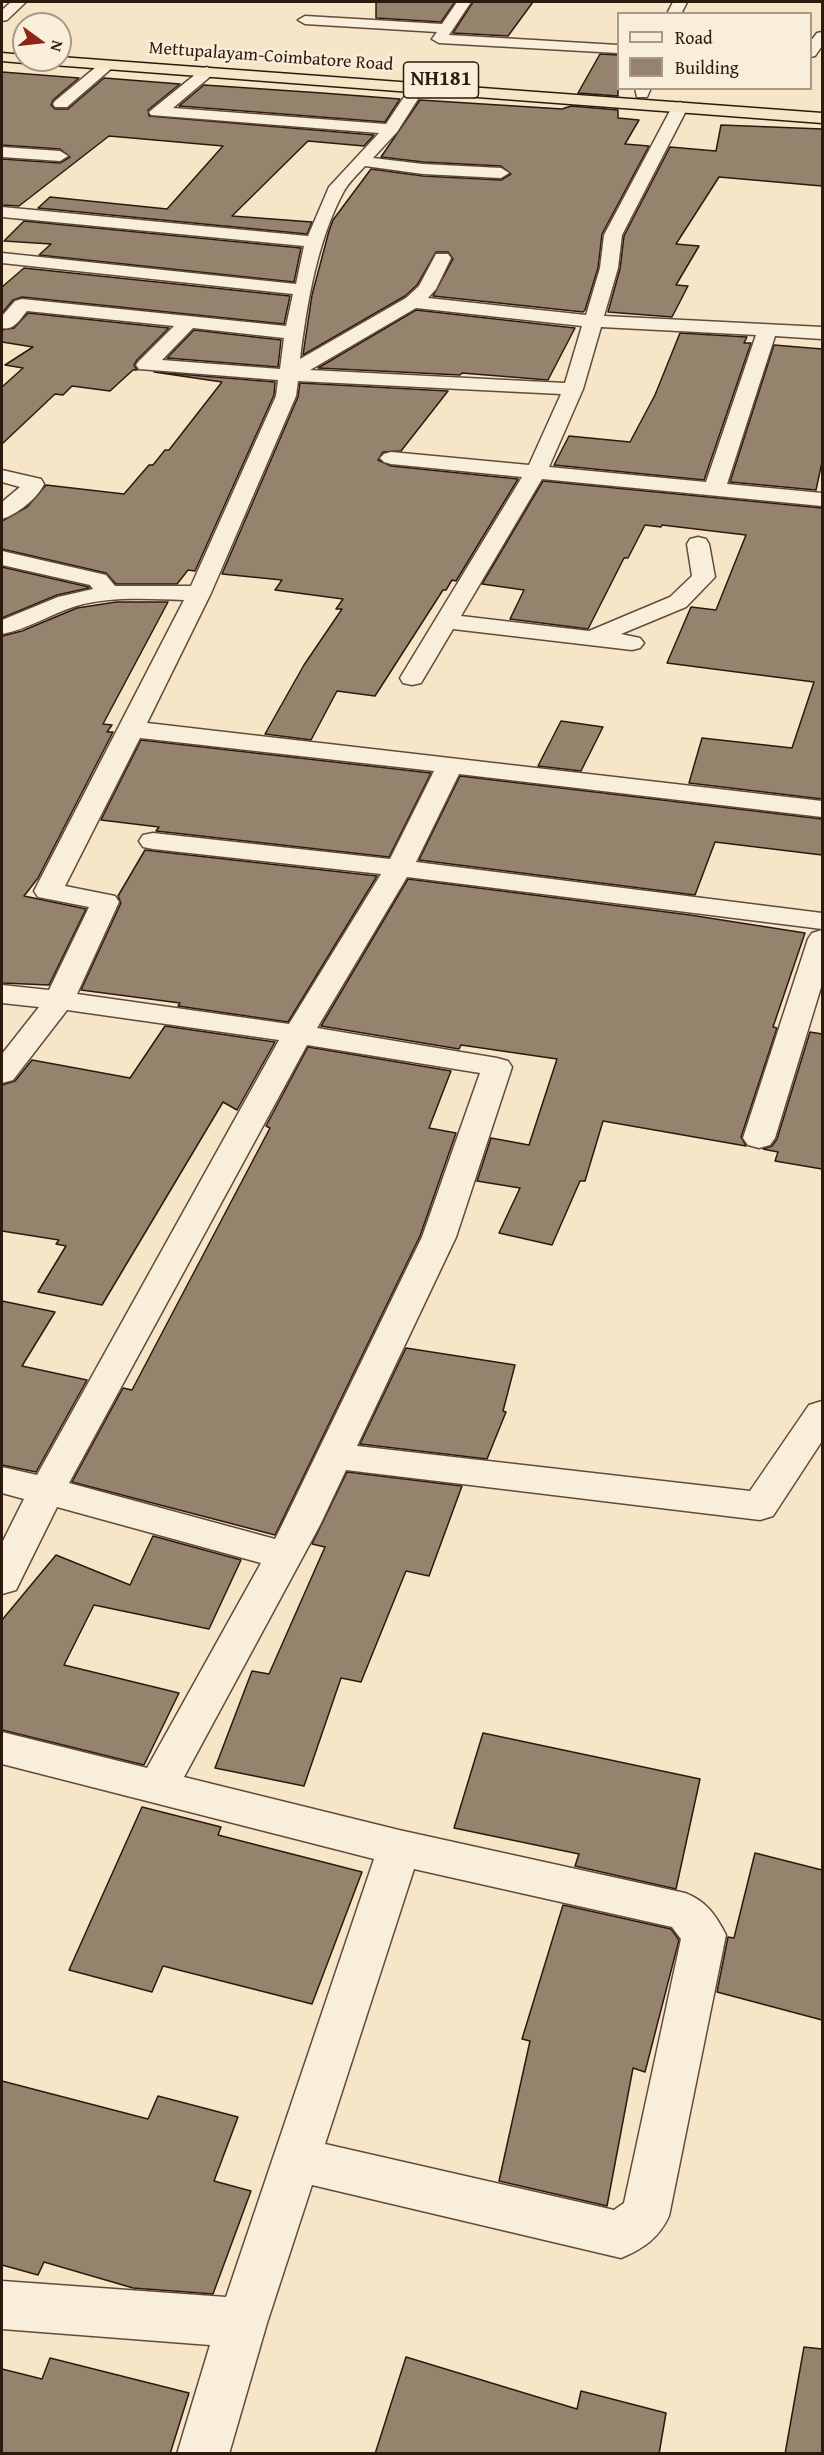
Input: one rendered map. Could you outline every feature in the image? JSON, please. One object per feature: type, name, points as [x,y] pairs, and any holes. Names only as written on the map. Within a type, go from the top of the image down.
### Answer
[{"type":"highway","name":"NH181","points":[[72,53],[583,95],[643,91],[822,109]]},
{"type":"highway","name":"Mettupalayam-Coimbatore Road","points":[[72,62],[417,88],[583,95],[680,107],[822,117]]},
{"type":"street","points":[[2,17],[19,2]]},
{"type":"street","points":[[464,2],[438,39],[617,49]]},
{"type":"street","points":[[305,20],[446,28]]},
{"type":"street","points":[[812,50],[822,36]]},
{"type":"street","points":[[61,104],[107,65]]},
{"type":"street","points":[[207,72],[176,100],[157,112],[391,129]]},
{"type":"street","points":[[2,1074],[59,999],[105,902],[48,891],[199,593],[286,396],[294,333],[314,242],[337,187],[391,129],[417,88]]},
{"type":"street","points":[[412,678],[536,472],[573,389],[609,268],[613,235],[680,107]]},
{"type":"street","points":[[2,152],[60,156]]},
{"type":"street","points":[[362,161],[501,173]]},
{"type":"street","points":[[2,212],[314,242]]},
{"type":"street","points":[[2,258],[304,290]]},
{"type":"street","points":[[287,375],[413,302],[427,289],[442,258]]},
{"type":"street","points":[[413,302],[592,321],[822,333]]},
{"type":"street","points":[[2,322],[6,323],[22,305],[294,333]]},
{"type":"street","points":[[189,322],[146,365],[287,375],[573,389]]},
{"type":"street","points":[[714,490],[767,330]]},
{"type":"street","points":[[391,458],[822,500]]},
{"type":"street","points":[[2,476],[33,484],[31,489],[2,512]]},
{"type":"street","points":[[592,638],[678,602],[704,577],[698,544]]},
{"type":"street","points":[[2,558],[98,579],[106,592]]},
{"type":"street","points":[[2,627],[14,625],[66,602],[106,592],[199,593]]},
{"type":"street","points":[[447,621],[632,643]]},
{"type":"street","points":[[132,729],[822,809]]},
{"type":"street","points":[[2,1580],[46,1490],[298,1034],[399,868],[450,765]]},
{"type":"street","points":[[153,841],[399,868],[822,921]]},
{"type":"street","points":[[759,1137],[822,939]]},
{"type":"street","points":[[2,994],[59,999],[298,1034],[497,1067],[439,1237],[301,1525],[158,1786]]},
{"type":"street","points":[[334,1456],[759,1506],[822,1414]]},
{"type":"street","points":[[2,1480],[283,1555]]},
{"type":"street","points":[[2,1748],[399,1848],[685,1912],[704,1935],[645,2216],[621,2235],[296,2159]]},
{"type":"street","points":[[203,2454],[242,2323],[399,1848]]},
{"type":"street","points":[[2,2305],[242,2323]]},
{"type":"building","points":[[376,2],[455,2],[441,22],[376,18]]},
{"type":"building","points":[[473,2],[533,2],[508,36],[453,33]]},
{"type":"building","points":[[600,54],[617,55],[618,96],[578,93]]},
{"type":"building","points":[[2,72],[79,78],[53,100],[51,105],[55,109],[68,109],[104,78],[180,84],[148,110],[149,116],[374,135],[364,146],[308,141],[232,216],[312,222],[307,234],[38,208],[50,197],[167,209],[223,146],[109,136],[19,206],[2,205],[2,159],[60,163],[70,157],[60,149],[2,145]]},
{"type":"building","points":[[204,85],[400,99],[385,122],[179,106]]},
{"type":"building","points":[[420,100],[562,109],[571,106],[618,110],[618,118],[639,120],[625,144],[649,146],[602,234],[598,268],[585,310],[583,312],[433,296],[453,259],[448,252],[436,252],[417,285],[405,296],[303,355],[312,295],[333,220],[371,169],[423,176],[501,180],[511,174],[501,166],[423,162],[381,157]]},
{"type":"building","points":[[721,125],[822,129],[822,186],[719,177],[676,244],[699,246],[676,285],[688,286],[672,317],[608,312],[620,269],[624,236],[670,147],[716,151]]},
{"type":"building","points":[[24,221],[301,248],[294,282],[39,255],[51,244],[4,241]]},
{"type":"building","points":[[24,268],[290,296],[284,324],[22,297],[13,300],[2,313],[2,287]]},
{"type":"building","points":[[416,310],[575,328],[548,380],[462,373],[460,375],[318,368]]},
{"type":"building","points":[[28,313],[169,328],[137,360],[134,365],[137,370],[133,370],[110,391],[72,386],[63,395],[55,394],[2,444],[2,387],[23,368],[5,365],[33,347],[2,342],[2,330],[14,328]]},
{"type":"building","points":[[194,330],[281,340],[278,367],[167,358]]},
{"type":"building","points":[[680,333],[747,337],[744,343],[751,343],[704,480],[554,465],[569,436],[630,442],[655,395]]},
{"type":"building","points":[[774,345],[822,349],[822,462],[816,490],[730,482]]},
{"type":"building","points":[[154,372],[275,382],[274,395],[195,571],[188,570],[177,584],[116,584],[106,573],[2,549],[2,521],[27,507],[46,485],[124,494],[149,465],[153,465],[165,450],[169,450],[222,382]]},
{"type":"building","points":[[300,383],[448,391],[401,451],[383,452],[378,460],[391,466],[518,479],[456,581],[452,580],[446,590],[443,590],[375,696],[337,691],[311,740],[265,734],[304,665],[342,609],[336,609],[343,599],[275,590],[282,580],[222,574],[298,397]]},
{"type":"building","points":[[543,481],[822,508],[822,799],[689,783],[702,738],[792,748],[814,682],[667,663],[691,607],[716,610],[746,535],[645,525],[628,558],[624,558],[588,629],[510,619],[524,590],[482,584]]},
{"type":"building","points":[[2,567],[89,588],[57,595],[2,618]]},
{"type":"building","points":[[116,602],[168,602],[103,724],[112,725],[107,732],[113,732],[38,878],[24,896],[86,909],[49,985],[2,983],[2,636],[22,631],[77,608]]},
{"type":"building","points":[[561,721],[603,727],[581,771],[538,766]]},
{"type":"building","points":[[141,740],[431,773],[389,857],[156,831],[159,827],[101,820]]},
{"type":"building","points":[[460,776],[822,819],[822,855],[715,842],[695,895],[419,860]]},
{"type":"building","points":[[145,850],[377,876],[288,1022],[178,1006],[180,1003],[81,990],[121,903],[118,896]]},
{"type":"building","points":[[408,879],[690,915],[805,933],[773,1027],[777,1028],[741,1137],[746,1146],[603,1121],[585,1181],[580,1181],[552,1245],[499,1233],[520,1188],[477,1181],[491,1138],[529,1145],[557,1059],[461,1045],[459,1049],[321,1026]]},
{"type":"building","points":[[165,1026],[275,1042],[237,1110],[223,1102],[102,1305],[38,1292],[66,1246],[56,1244],[59,1240],[2,1231],[2,1085],[15,1081],[32,1060],[130,1078]]},
{"type":"building","points":[[810,1032],[822,1034],[822,1169],[775,1161],[778,1152],[763,1149],[772,1146],[777,1139]]},
{"type":"building","points":[[308,1047],[451,1071],[429,1128],[456,1133],[420,1236],[275,1535],[72,1482],[123,1388],[132,1390],[270,1128],[266,1126]]},
{"type":"building","points":[[2,1301],[55,1312],[22,1366],[87,1380],[36,1472],[2,1465]]},
{"type":"building","points":[[406,1348],[515,1365],[503,1411],[506,1412],[487,1459],[360,1444]]},
{"type":"building","points":[[347,1472],[462,1486],[429,1576],[406,1571],[361,1682],[341,1678],[304,1786],[215,1768],[252,1671],[269,1674],[325,1547],[312,1544]]},
{"type":"building","points":[[153,1536],[241,1560],[209,1629],[94,1605],[64,1665],[179,1693],[144,1765],[2,1730],[2,1620],[56,1555],[130,1585]]},
{"type":"building","points":[[483,1733],[700,1779],[676,1889],[575,1866],[579,1854],[454,1828]]},
{"type":"building","points":[[142,1807],[221,1827],[218,1835],[362,1872],[312,2004],[163,1966],[152,1992],[69,1970]]},
{"type":"building","points":[[755,1853],[822,1870],[822,2020],[717,1992],[728,1937],[734,1938]]},
{"type":"building","points":[[563,1905],[671,1929],[679,1940],[645,2072],[633,2068],[607,2206],[499,2181],[530,2041],[522,2039]]},
{"type":"building","points":[[2,2081],[148,2119],[158,2096],[238,2117],[214,2181],[251,2191],[213,2294],[133,2288],[44,2262],[38,2275],[2,2265]]},
{"type":"building","points":[[804,2347],[822,2349],[822,2454],[785,2454]]},
{"type":"building","points":[[406,2357],[577,2409],[581,2391],[666,2413],[659,2454],[375,2454]]},
{"type":"building","points":[[50,2358],[189,2393],[170,2454],[2,2454],[2,2369],[42,2379]]}]
